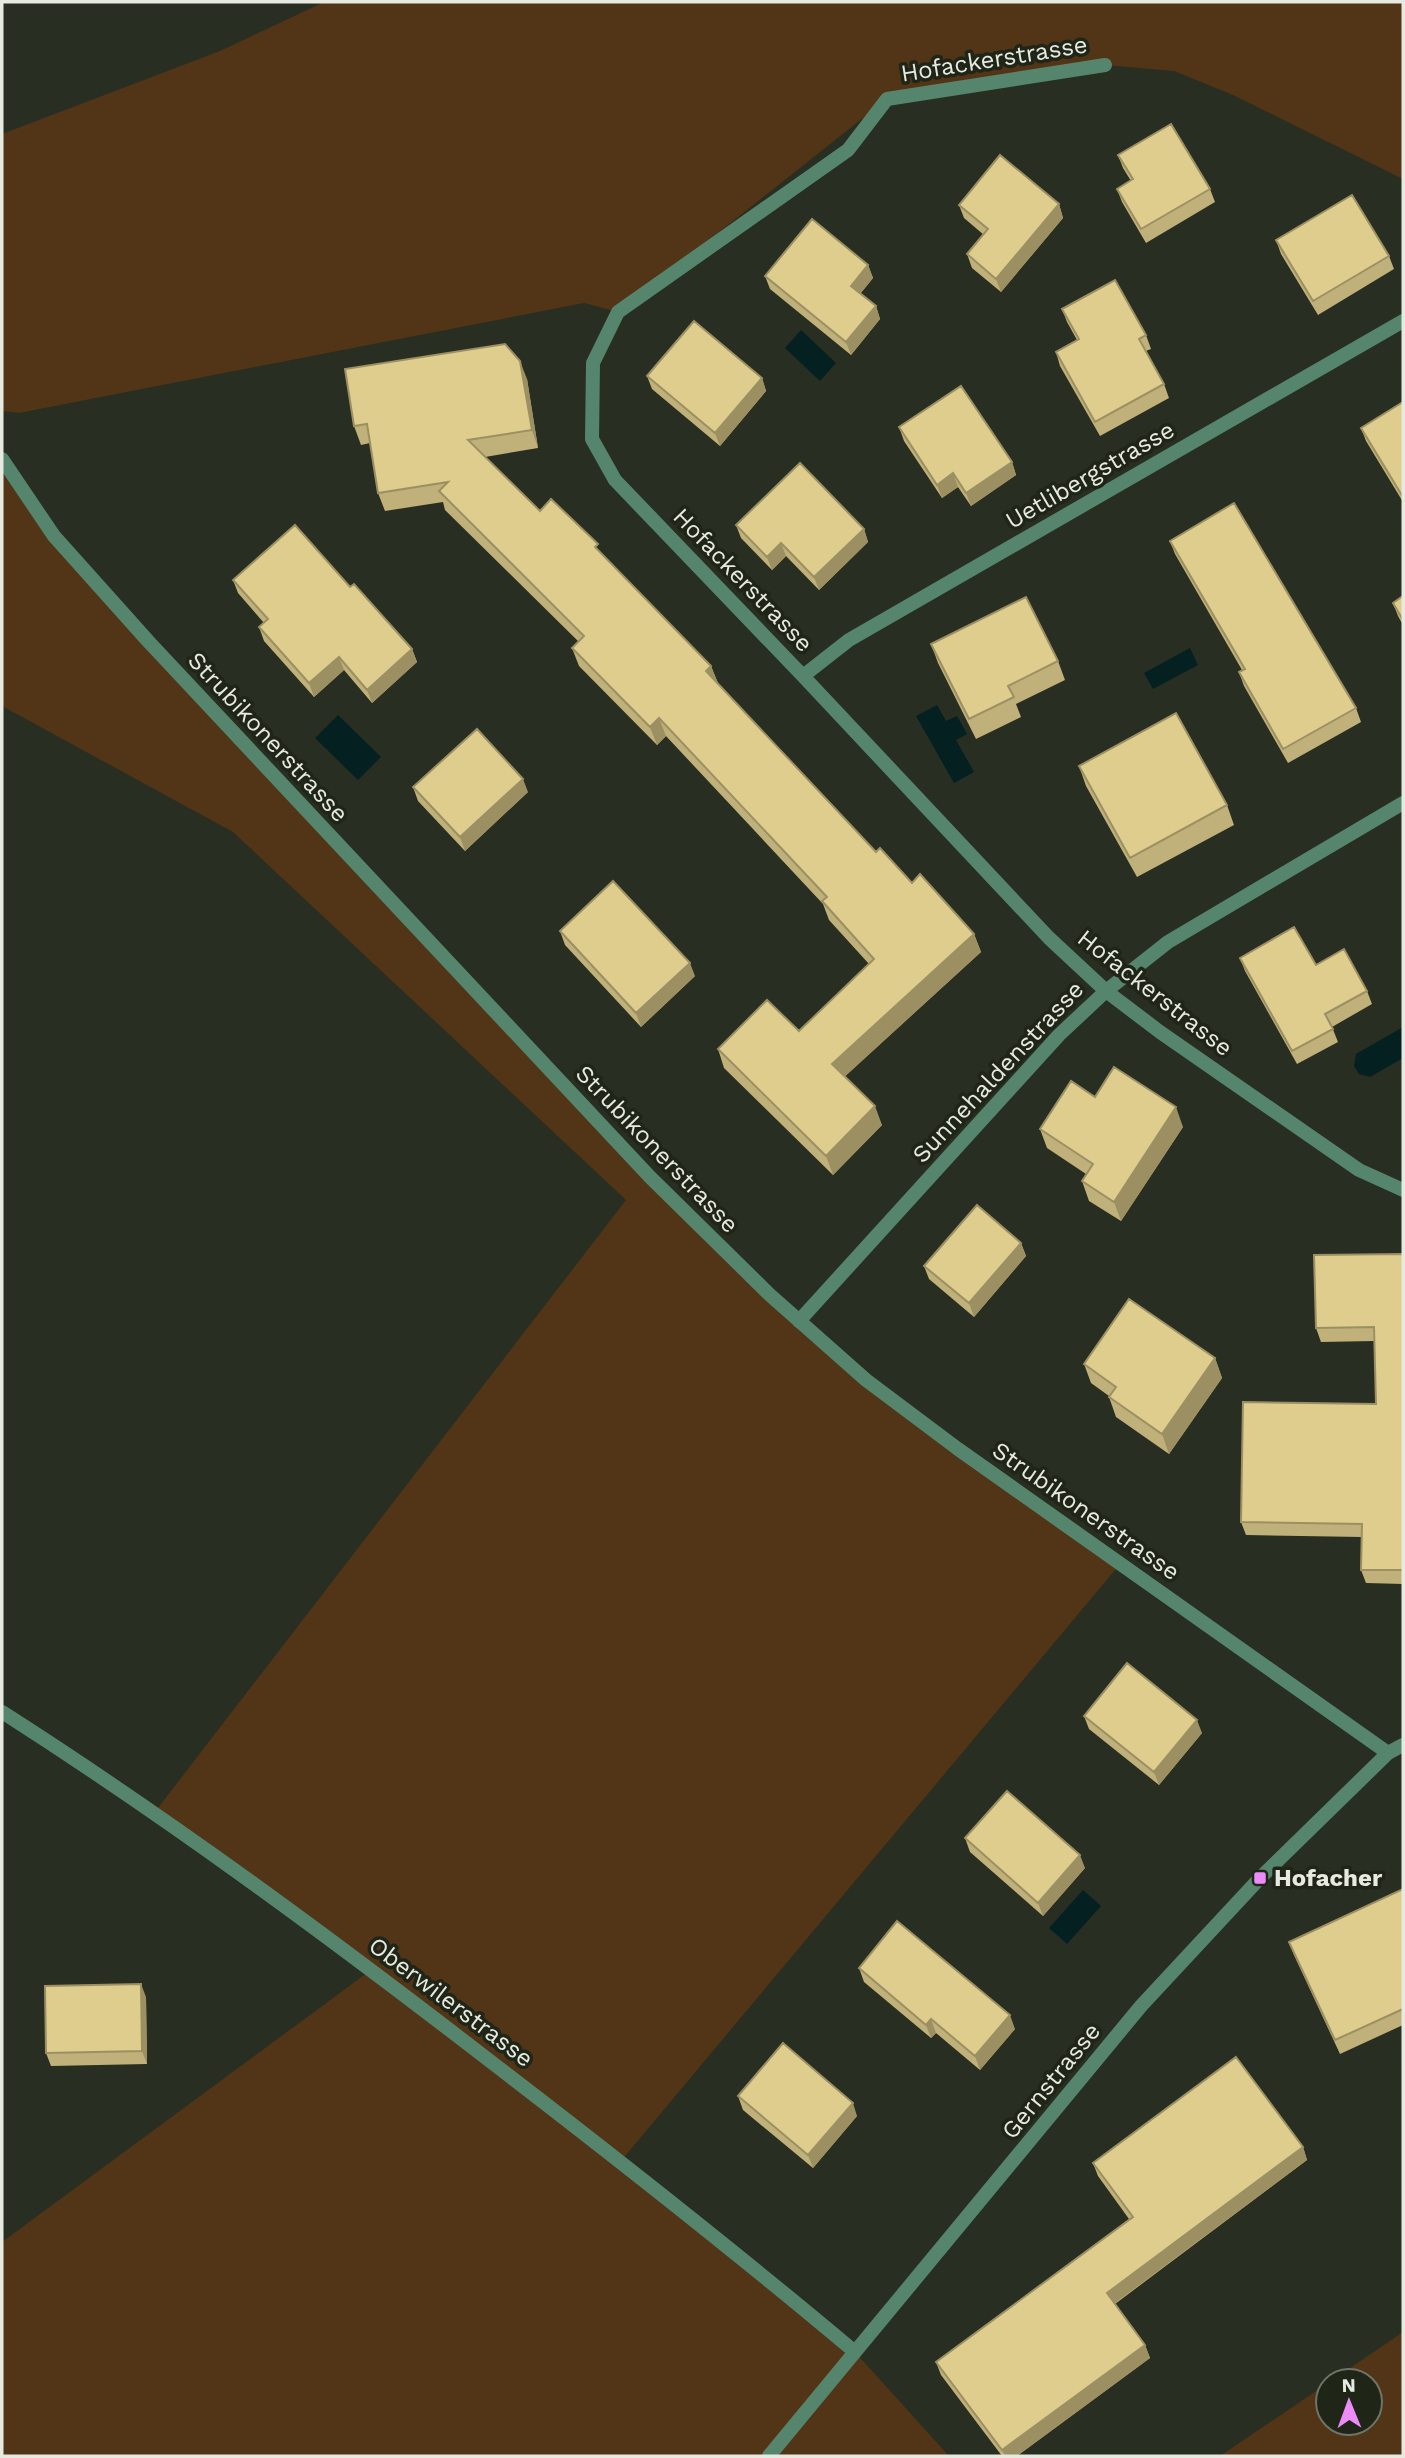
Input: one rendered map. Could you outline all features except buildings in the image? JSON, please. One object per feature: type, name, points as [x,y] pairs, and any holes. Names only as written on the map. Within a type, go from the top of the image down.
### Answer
[{"type":"street","name":"Hofackerstrasse","points":[[1105,65],[887,99],[848,150],[618,312],[593,363],[592,439],[615,480],[1048,938],[1106,990],[1160,1032],[1359,1170],[1403,1190]]},
{"type":"street","name":"Uetlibergstrasse","points":[[803,676],[849,640],[1403,321]]},
{"type":"street","name":"Strubikonerstrasse","points":[[2,459],[54,536],[148,641],[650,1177],[799,1321],[866,1380],[958,1449],[1388,1753]]},
{"type":"street","name":"Sunnehaldenstrasse","points":[[799,1321],[1059,1035],[1106,990],[1168,942],[1403,803]]},
{"type":"street","name":"Oberwilerstrasse","points":[[2,1712],[210,1852],[372,1970],[679,2207],[855,2352]]},
{"type":"street","name":"Gernstrasse","points":[[769,2456],[1177,1965],[1260,1878],[1388,1753],[1403,1745]]},
{"type":"shaded area","points":[[324,2],[1403,2],[1403,179],[1233,95],[1174,71],[1105,65],[887,99],[618,312],[584,303],[19,413],[2,411],[2,134],[220,51]]},
{"type":"shaded area","points":[[2,459],[54,536],[650,1177],[799,1321],[1120,1564],[621,2161],[855,2352],[949,2456],[2,2456],[2,2242],[371,1970],[154,1813],[626,1200],[233,832],[2,706]]},
{"type":"shaded area","points":[[1403,2332],[1403,2456],[1220,2456],[1314,2392],[1314,2437],[1384,2437],[1384,2367],[1352,2367]]},
{"type":"water","points":[[801,330],[836,363],[820,381],[785,348]]},
{"type":"water","points":[[1190,648],[1198,665],[1153,689],[1144,673]]},
{"type":"water","points":[[937,705],[946,721],[957,716],[967,734],[956,740],[974,772],[954,783],[916,716]]},
{"type":"water","points":[[338,715],[381,757],[358,780],[315,738]]},
{"type":"water","points":[[1403,1027],[1403,1058],[1370,1077],[1359,1074],[1354,1066],[1356,1054]]},
{"type":"water","points":[[1083,1890],[1101,1906],[1067,1944],[1049,1928]]},
{"type":"place","name":"Hofacher","points":[[1260,1878]]}]
